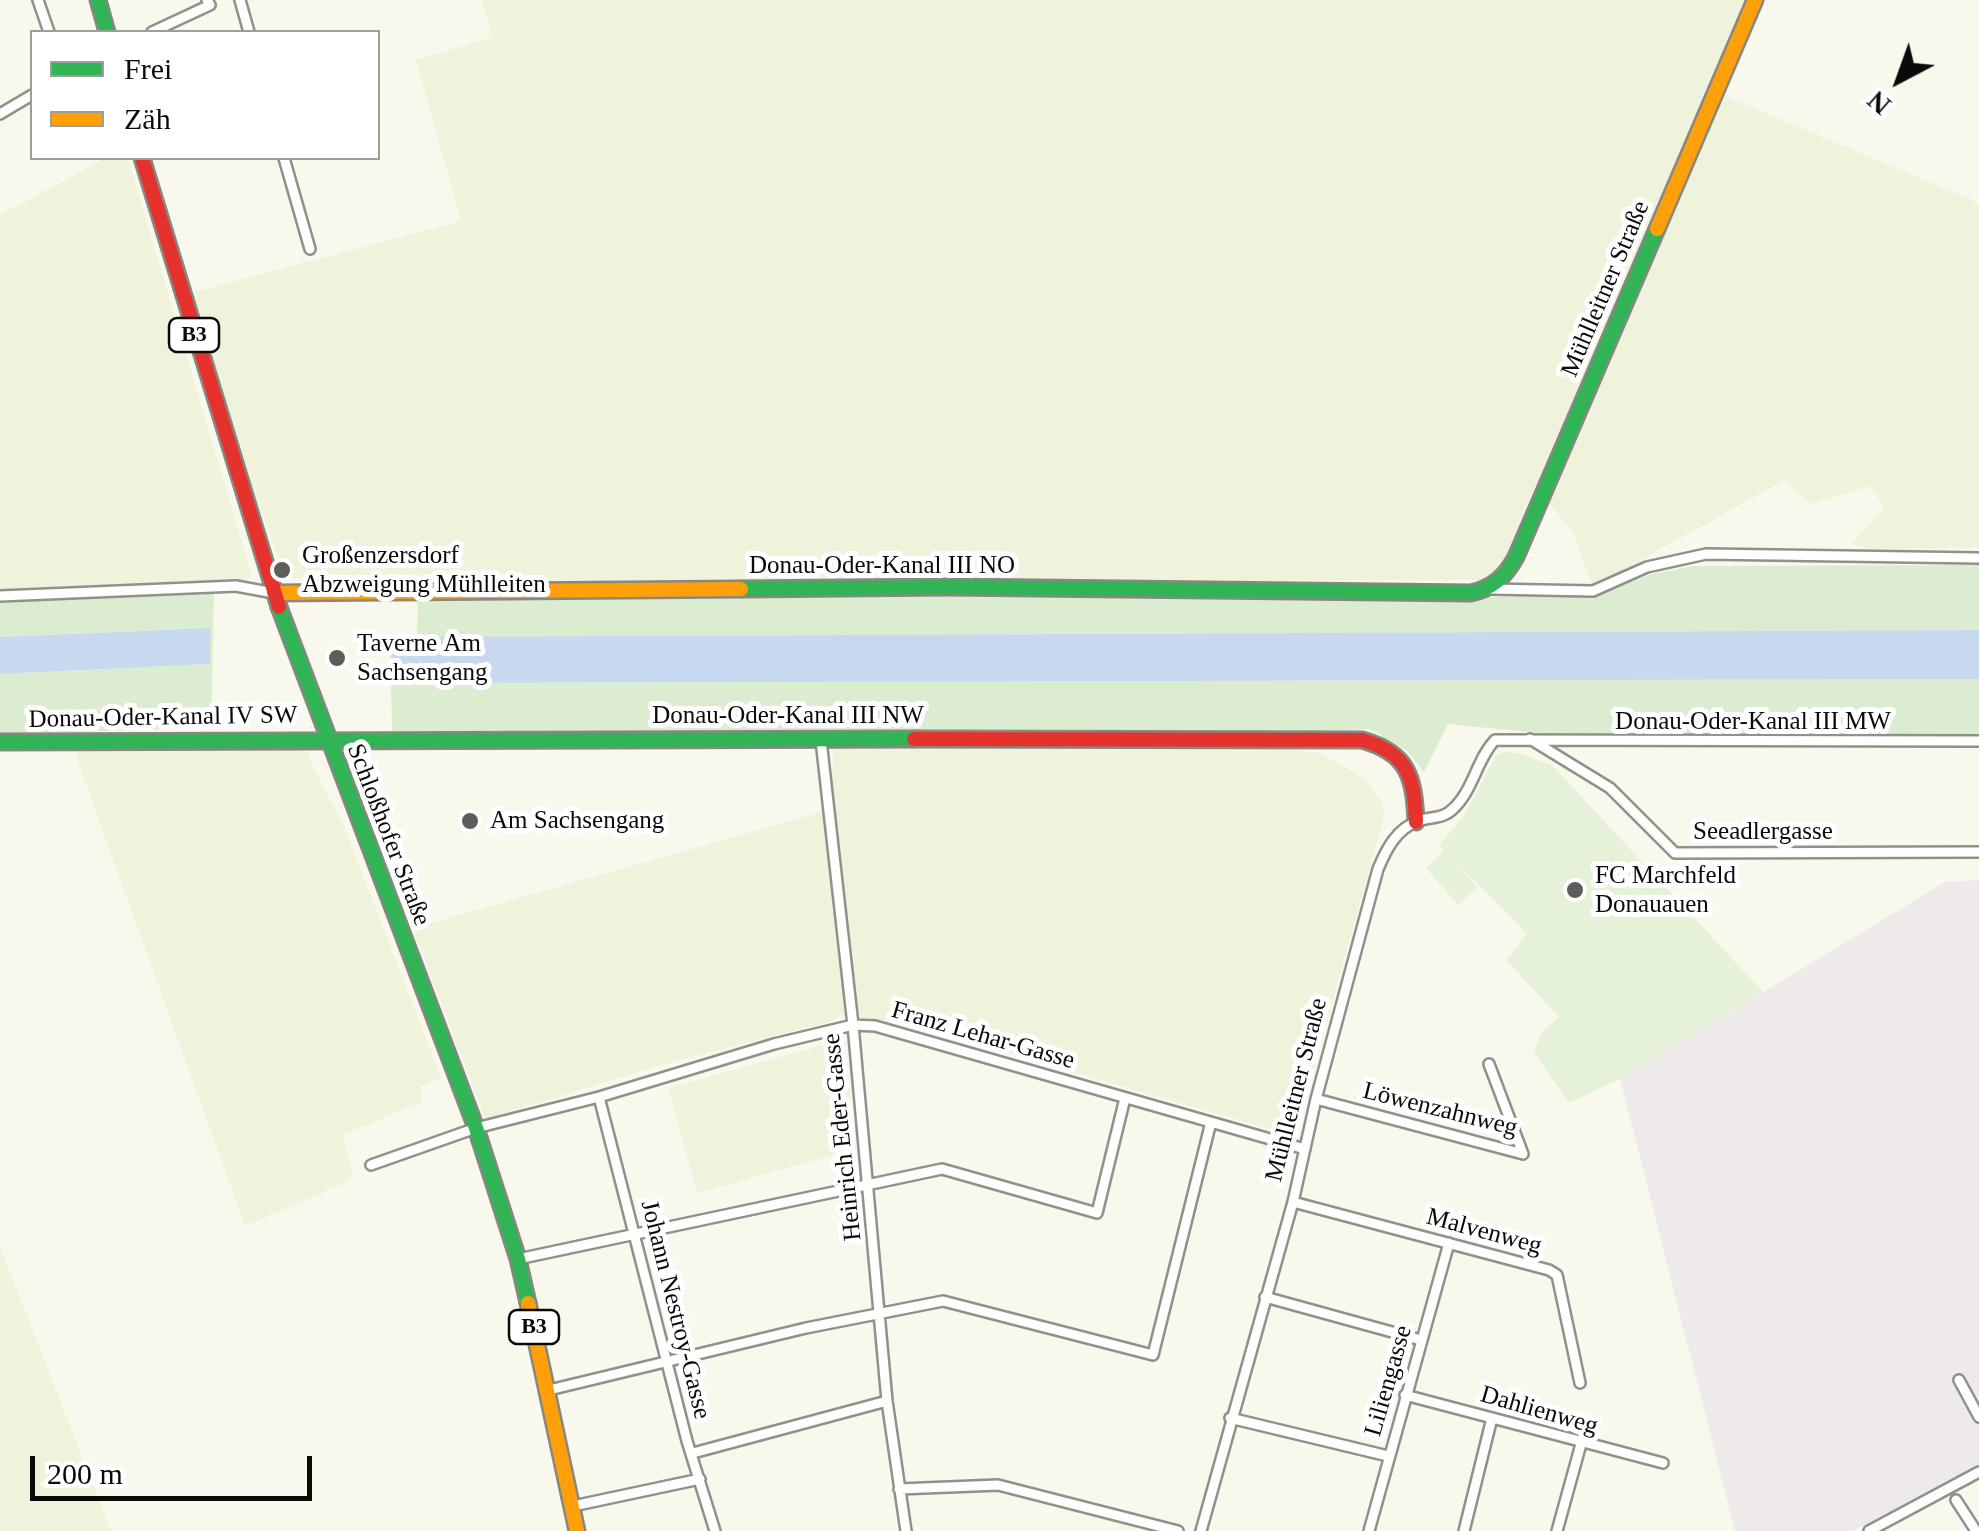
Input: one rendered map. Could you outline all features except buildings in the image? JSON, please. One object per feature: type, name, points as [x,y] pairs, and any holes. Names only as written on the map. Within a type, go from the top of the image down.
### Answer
[{"type":"street","points":[[38,0],[47,30]]},
{"type":"street","points":[[98,0],[106,30]]},
{"type":"street","points":[[156,30],[210,5],[207,0]]},
{"type":"street","points":[[240,0],[248,30]]},
{"type":"street","name":"Mühlleitner Straße","points":[[1490,589],[1505,576],[1516,557],[1755,0]]},
{"type":"street","points":[[0,114],[30,96]]},
{"type":"street","name":"Schloßhofer Straße","points":[[143,160],[274,593],[476,1128],[518,1259],[577,1531]]},
{"type":"street","points":[[285,160],[310,249]]},
{"type":"street","points":[[1490,589],[1593,591],[1646,567],[1706,554],[1979,558]]},
{"type":"street","points":[[0,596],[236,586],[274,593]]},
{"type":"street","name":"Donau-Oder-Kanal III NO","points":[[274,593],[967,587],[1471,593],[1490,589]]},
{"type":"street","name":"Donau-Oder-Kanal III NW","points":[[327,738],[1371,740],[1402,760],[1415,786],[1416,822]]},
{"type":"street","name":"Donau-Oder-Kanal IV SW","points":[[0,742],[327,738]]},
{"type":"street","name":"Mühlleitner Straße","points":[[1201,1531],[1293,1202],[1316,1099],[1378,869],[1392,840],[1416,822],[1440,818],[1458,806],[1485,750],[1496,740],[1528,738]]},
{"type":"street","name":"Donau-Oder-Kanal III MW","points":[[1528,738],[1587,742],[1979,741]]},
{"type":"street","name":"Seeadlergasse","points":[[1528,738],[1610,788],[1675,852],[1979,852]]},
{"type":"street","name":"Heinrich Eder-Gasse","points":[[820,740],[868,1184],[886,1401],[906,1531]]},
{"type":"street","name":"Franz Lehar-Gasse","points":[[371,1165],[476,1128],[852,1025],[874,1026],[1305,1149]]},
{"type":"street","name":"Löwenzahnweg","points":[[1316,1099],[1522,1154],[1489,1064]]},
{"type":"street","name":"Johann Nestroy-Gasse","points":[[599,1096],[666,1362],[715,1531]]},
{"type":"street","points":[[518,1259],[942,1169],[1098,1213],[1125,1098]]},
{"type":"street","points":[[549,1390],[880,1312],[944,1302],[1153,1355],[1211,1122]]},
{"type":"street","name":"Malvenweg","points":[[1293,1202],[1557,1275],[1580,1382]]},
{"type":"street","name":"Liliengasse","points":[[1369,1531],[1449,1243]]},
{"type":"street","points":[[1265,1297],[1420,1340]]},
{"type":"street","points":[[1959,1380],[1979,1417]]},
{"type":"street","name":"Dahlienweg","points":[[1405,1395],[1662,1463]]},
{"type":"street","points":[[693,1453],[886,1401]]},
{"type":"street","points":[[1230,1418],[1388,1456]]},
{"type":"street","points":[[1464,1531],[1492,1418]]},
{"type":"street","points":[[1556,1531],[1581,1444]]},
{"type":"street","points":[[1869,1531],[1979,1472]]},
{"type":"street","points":[[573,1506],[700,1479]]},
{"type":"street","points":[[900,1489],[998,1485],[1178,1531]]},
{"type":"street","points":[[1956,1500],[1976,1531]]},
{"type":"shaded area","points":[[1979,880],[1979,1466],[1853,1531],[1735,1531],[1620,1079],[1945,882]]},
{"type":"green space","points":[[482,0],[1748,0],[1711,90],[1979,203],[1979,548],[1870,549],[1852,543],[1884,509],[1871,486],[1810,504],[1784,480],[1593,587],[1572,531],[1535,486],[1499,572],[1484,580],[790,583],[286,578],[242,459],[194,292],[461,221],[416,60],[492,37]]},
{"type":"green space","points":[[102,160],[129,160],[251,573],[247,581],[0,589],[0,215]]},
{"type":"green space","points":[[1979,565],[1979,630],[417,637],[418,594],[1505,597],[1599,594],[1652,574],[1694,566]]},
{"type":"green space","points":[[214,593],[211,728],[0,734],[0,674],[210,664],[209,628],[0,637],[0,602]]},
{"type":"green space","points":[[1979,679],[1979,738],[1589,738],[1448,724],[1424,772],[1407,751],[1370,729],[1248,734],[392,731],[391,683]]},
{"type":"green space","points":[[289,745],[308,750],[342,822],[441,1077],[420,1086],[422,1102],[342,1135],[353,1175],[347,1182],[245,1226],[77,751]]},
{"type":"green space","points":[[833,746],[1259,746],[1320,753],[1365,779],[1382,803],[1384,817],[1295,1136],[903,1023],[841,1015],[832,1021],[665,1064],[485,1119],[413,928],[822,812],[833,765]]},
{"type":"green space","name":"FC Marchfeld Donauauen","points":[[1505,752],[1552,765],[1763,992],[1620,1079],[1569,1103],[1534,1052],[1541,1033],[1559,1017],[1506,960],[1527,934],[1459,865],[1477,888],[1458,905],[1426,868],[1444,851],[1439,845],[1464,816],[1496,755]]},
{"type":"green space","points":[[845,1039],[856,1149],[697,1193],[668,1088]]},
{"type":"green space","points":[[0,1247],[29,1321],[111,1531],[0,1531]]},
{"type":"water","points":[[210,628],[210,664],[0,674],[0,637]]},
{"type":"water","points":[[1979,630],[1979,679],[391,683],[391,637]]},
{"type":"traffic: fast","points":[[98,0],[106,30]]},
{"type":"traffic: fast","points":[[741,589],[1479,591],[1498,581],[1516,557],[1657,229]]},
{"type":"traffic: fast","points":[[279,607],[476,1128],[528,1303]]},
{"type":"traffic: fast","points":[[0,742],[914,739]]},
{"type":"traffic: slow","points":[[1657,229],[1755,0]]},
{"type":"traffic: slow","points":[[274,593],[741,589]]},
{"type":"traffic: slow","points":[[528,1303],[577,1531]]},
{"type":"traffic: jam","points":[[143,160],[279,607]]},
{"type":"traffic: jam","points":[[914,739],[1362,740],[1390,752],[1406,769],[1416,822]]},
{"type":"place","name":"Großenzersdorf Abzweigung Mühlleiten","points":[[282,570]]},
{"type":"place","name":"Taverne Am Sachsengang","points":[[337,658]]},
{"type":"place","name":"Am Sachsengang","points":[[470,821]]},
{"type":"place","name":"FC Marchfeld Donauauen","points":[[1575,890]]}]
